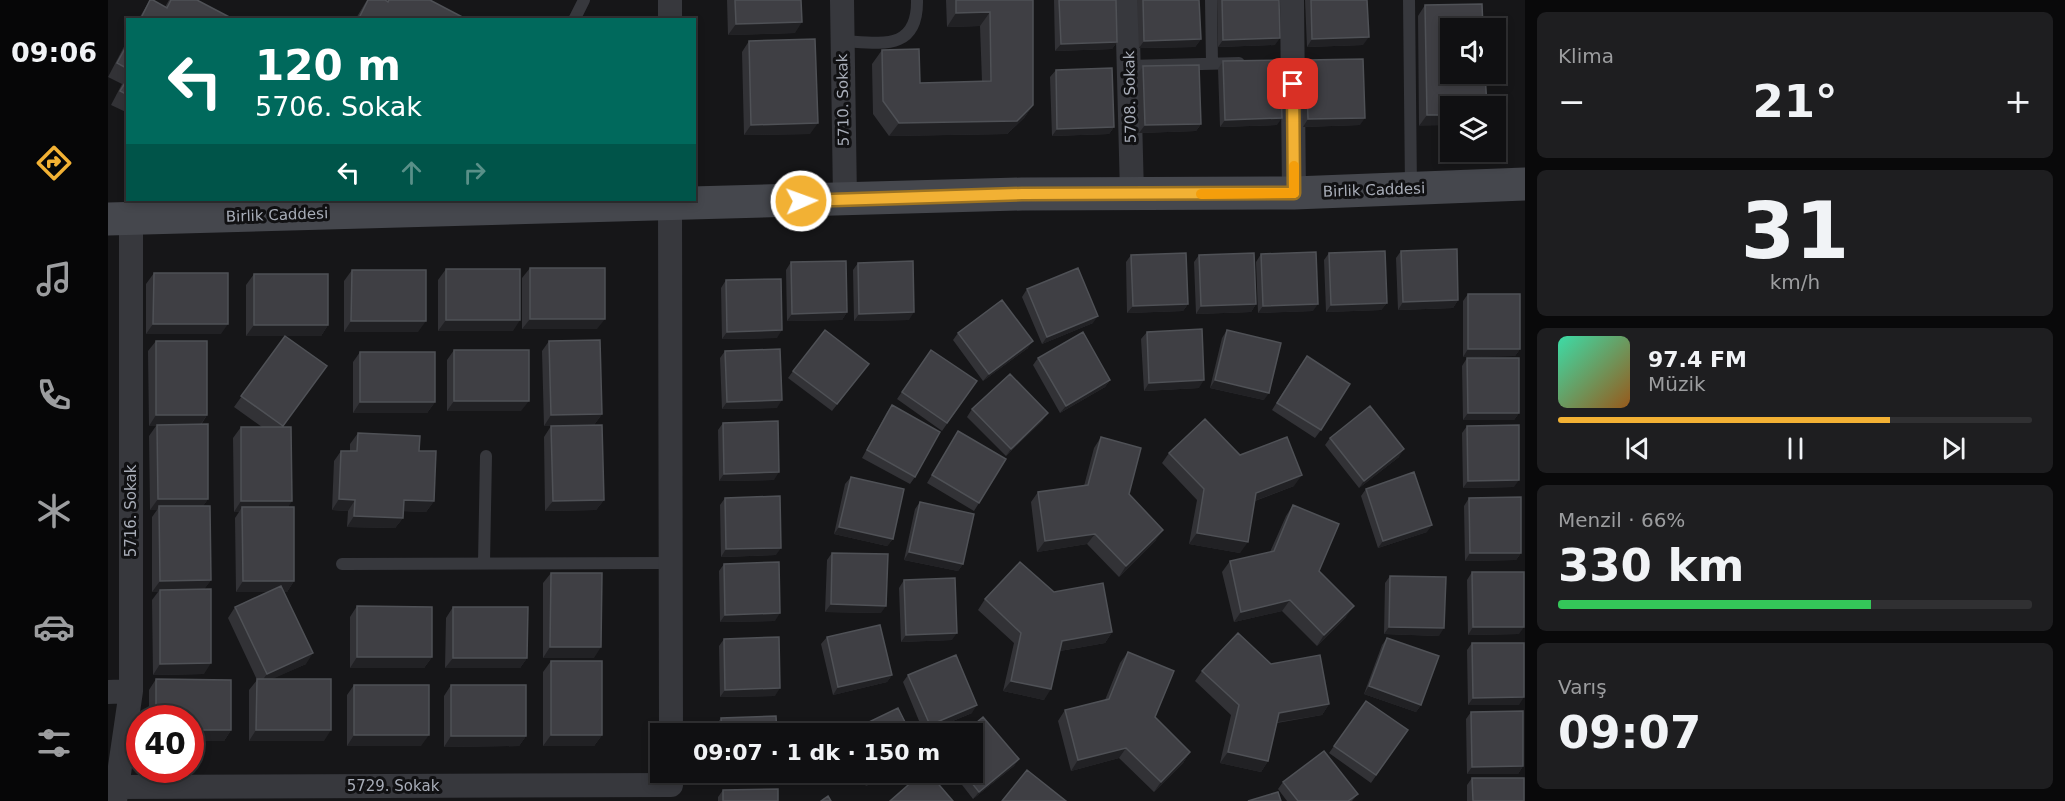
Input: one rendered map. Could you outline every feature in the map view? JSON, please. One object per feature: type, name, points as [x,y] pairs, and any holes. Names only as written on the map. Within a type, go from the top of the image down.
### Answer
[{"type":"street","points":[[670,0],[670,18]]},
{"type":"street","name":"5710. Sokak","points":[[842,0],[845,199]]},
{"type":"street","name":"5708. Sokak","points":[[1127,0],[1132,194]]},
{"type":"street","points":[[1292,0],[1287,62],[1294,193]]},
{"type":"street","name":"Birlik Caddesi","points":[[120,219],[478,205],[1294,193],[1525,184]]},
{"type":"street","points":[[670,203],[671,723]]},
{"type":"street","name":"5716. Sokak","points":[[115,794],[120,692],[120,219]]},
{"type":"street","name":"5729. Sokak","points":[[115,794],[671,786]]},
{"type":"lane","points":[[575,18],[584,0]]},
{"type":"lane","points":[[842,41],[892,43],[911,32],[918,19],[917,0]]},
{"type":"lane","points":[[1211,0],[1212,63]]},
{"type":"lane","points":[[1409,0],[1412,189]]},
{"type":"lane","points":[[1129,66],[1246,63]]},
{"type":"lane","points":[[484,563],[486,456]]},
{"type":"lane","points":[[342,564],[672,563]]},
{"type":"building","points":[[150,0],[167,8],[171,0],[197,0],[231,18],[141,18]]},
{"type":"building","points":[[368,0],[388,2],[389,0],[430,0],[464,18],[359,18]]},
{"type":"building","points":[[735,0],[801,0],[802,22],[736,24]]},
{"type":"building","points":[[956,0],[1033,0],[1033,105],[1017,121],[899,123],[883,101],[882,50],[919,49],[920,83],[991,81],[990,12],[956,13]]},
{"type":"building","points":[[1059,0],[1116,0],[1117,42],[1061,44]]},
{"type":"building","points":[[1143,0],[1199,0],[1201,39],[1144,41]]},
{"type":"building","points":[[1222,0],[1279,0],[1280,38],[1223,40]]},
{"type":"building","points":[[1311,0],[1367,0],[1369,37],[1312,39]]},
{"type":"building","points":[[1482,4],[1483,18],[1440,18],[1440,84],[1486,84],[1486,96],[1440,96],[1440,115],[1427,115],[1425,5]]},
{"type":"building","points":[[815,39],[818,123],[751,125],[749,41]]},
{"type":"building","points":[[126,47],[126,68],[117,63]]},
{"type":"building","points":[[1363,59],[1365,118],[1308,119],[1306,60]]},
{"type":"building","points":[[1280,60],[1282,118],[1225,120],[1223,61]]},
{"type":"building","points":[[1199,65],[1201,124],[1145,125],[1143,66]]},
{"type":"building","points":[[1112,68],[1114,127],[1057,129],[1056,70]]},
{"type":"building","points":[[126,81],[126,94],[120,91]]},
{"type":"building","points":[[1457,249],[1458,300],[1403,302],[1401,251]]},
{"type":"building","points":[[1385,251],[1387,303],[1331,305],[1329,253]]},
{"type":"building","points":[[1316,252],[1318,304],[1263,306],[1261,254]]},
{"type":"building","points":[[1186,253],[1188,304],[1133,306],[1131,255]]},
{"type":"building","points":[[1254,253],[1256,304],[1201,306],[1199,255]]},
{"type":"building","points":[[846,261],[847,312],[792,314],[791,262]]},
{"type":"building","points":[[913,261],[914,312],[859,314],[858,263]]},
{"type":"building","points":[[530,268],[605,268],[605,319],[530,319]]},
{"type":"building","points":[[1078,268],[1098,316],[1047,337],[1027,289]]},
{"type":"building","points":[[446,269],[520,269],[520,320],[446,320]]},
{"type":"building","points":[[352,270],[426,270],[426,321],[351,321]]},
{"type":"building","points":[[154,273],[228,273],[228,324],[153,324]]},
{"type":"building","points":[[254,274],[328,274],[328,325],[254,325]]},
{"type":"building","points":[[781,279],[782,330],[727,332],[726,280]]},
{"type":"building","points":[[1468,294],[1520,294],[1520,349],[1468,349]]},
{"type":"building","points":[[1002,300],[1033,341],[989,374],[958,333]]},
{"type":"building","points":[[1202,329],[1204,380],[1149,383],[1147,332]]},
{"type":"building","points":[[825,330],[869,364],[837,404],[793,371]]},
{"type":"building","points":[[1227,330],[1281,343],[1269,393],[1215,380]]},
{"type":"building","points":[[1083,332],[1110,380],[1066,406],[1038,358]]},
{"type":"building","points":[[285,336],[327,366],[283,426],[241,396]]},
{"type":"building","points":[[600,340],[602,414],[551,415],[549,341]]},
{"type":"building","points":[[156,341],[207,341],[207,415],[156,415]]},
{"type":"building","points":[[780,349],[782,400],[727,402],[725,351]]},
{"type":"building","points":[[454,350],[529,350],[529,401],[454,401]]},
{"type":"building","points":[[931,350],[977,381],[947,423],[902,392]]},
{"type":"building","points":[[360,352],[435,352],[435,402],[360,402]]},
{"type":"building","points":[[1307,356],[1350,384],[1321,430],[1277,403]]},
{"type":"building","points":[[1467,358],[1519,358],[1519,413],[1468,413]]},
{"type":"building","points":[[1010,374],[1048,413],[1011,449],[972,409]]},
{"type":"building","points":[[892,405],[940,432],[915,477],[867,450]]},
{"type":"building","points":[[1370,406],[1404,449],[1364,481],[1330,438]]},
{"type":"building","points":[[1205,419],[1240,455],[1287,437],[1302,475],[1256,493],[1248,542],[1197,533],[1204,489],[1169,453]]},
{"type":"building","points":[[778,421],[779,472],[724,474],[723,423]]},
{"type":"building","points":[[208,424],[208,499],[158,499],[157,425]]},
{"type":"building","points":[[602,425],[604,500],[553,501],[551,426]]},
{"type":"building","points":[[1519,425],[1519,480],[1468,481],[1467,426]]},
{"type":"building","points":[[241,427],[291,427],[292,501],[241,501]]},
{"type":"building","points":[[958,431],[1006,459],[979,503],[932,475]]},
{"type":"building","points":[[358,433],[420,436],[419,451],[436,451],[434,501],[404,500],[403,518],[354,516],[355,500],[339,499],[341,451],[357,451]]},
{"type":"building","points":[[1101,437],[1141,448],[1129,494],[1163,530],[1126,566],[1095,534],[1045,541],[1038,492],[1088,485]]},
{"type":"building","points":[[1414,472],[1432,525],[1383,541],[1366,489]]},
{"type":"building","points":[[851,477],[904,489],[893,539],[839,527]]},
{"type":"building","points":[[780,496],[781,548],[726,549],[725,498]]},
{"type":"building","points":[[1521,497],[1521,553],[1470,553],[1469,498]]},
{"type":"building","points":[[920,502],[974,514],[963,564],[909,552]]},
{"type":"building","points":[[1293,505],[1339,524],[1319,571],[1354,606],[1324,635],[1290,600],[1241,612],[1230,561],[1274,551]]},
{"type":"building","points":[[159,506],[210,506],[211,580],[160,581]]},
{"type":"building","points":[[242,507],[294,507],[294,581],[243,581]]},
{"type":"building","points":[[832,553],[888,554],[886,606],[831,604]]},
{"type":"building","points":[[779,562],[780,613],[725,615],[724,564]]},
{"type":"building","points":[[1020,562],[1054,592],[1103,583],[1112,632],[1062,641],[1051,689],[1011,681],[1021,633],[985,599]]},
{"type":"building","points":[[1472,572],[1524,572],[1524,627],[1473,627]]},
{"type":"building","points":[[551,573],[602,573],[601,647],[550,647]]},
{"type":"building","points":[[1390,576],[1446,577],[1444,628],[1389,627]]},
{"type":"building","points":[[955,578],[957,633],[906,635],[904,580]]},
{"type":"building","points":[[281,586],[313,653],[267,674],[235,607]]},
{"type":"building","points":[[211,589],[211,663],[160,664],[160,590]]},
{"type":"building","points":[[357,606],[432,607],[432,657],[357,657]]},
{"type":"building","points":[[453,607],[528,607],[527,658],[453,658]]},
{"type":"building","points":[[880,625],[892,675],[838,687],[827,637]]},
{"type":"building","points":[[1238,633],[1271,664],[1320,655],[1329,704],[1279,713],[1268,761],[1228,752],[1239,705],[1202,671]]},
{"type":"building","points":[[779,637],[780,688],[725,690],[724,639]]},
{"type":"building","points":[[1387,638],[1439,656],[1421,705],[1369,686]]},
{"type":"building","points":[[1472,643],[1524,643],[1524,697],[1473,698]]},
{"type":"building","points":[[1128,652],[1174,671],[1155,717],[1190,752],[1161,782],[1126,748],[1078,760],[1065,710],[1109,699]]},
{"type":"building","points":[[956,655],[977,705],[935,723],[929,723],[908,675]]},
{"type":"building","points":[[551,661],[602,661],[602,735],[551,735]]},
{"type":"building","points":[[156,679],[231,680],[231,730],[204,730],[204,705],[156,705]]},
{"type":"building","points":[[257,679],[331,679],[331,730],[256,730]]},
{"type":"building","points":[[354,685],[429,685],[429,735],[354,735]]},
{"type":"building","points":[[451,685],[526,685],[526,736],[451,736]]},
{"type":"building","points":[[1366,701],[1408,730],[1376,775],[1334,746]]},
{"type":"building","points":[[898,708],[906,723],[867,723]]},
{"type":"building","points":[[1523,711],[1523,766],[1472,767],[1471,712]]},
{"type":"building","points":[[776,716],[776,723],[721,723],[721,718]]},
{"type":"building","points":[[983,717],[1019,759],[979,792],[972,783],[983,783],[983,723],[976,723]]},
{"type":"building","points":[[1324,751],[1358,794],[1348,801],[1298,801],[1283,782]]},
{"type":"building","points":[[1027,770],[1066,801],[1002,801]]},
{"type":"building","points":[[1472,778],[1524,778],[1524,801],[1473,801]]},
{"type":"building","points":[[910,783],[937,783],[953,801],[890,801]]},
{"type":"building","points":[[778,789],[778,801],[723,801],[723,790]]},
{"type":"building","points":[[1278,792],[1281,801],[1248,801]]},
{"type":"building","points":[[828,796],[831,801],[821,801]]},
{"type":"slow traffic","points":[[1201,194],[1294,193],[1294,166]]},
{"type":"route","points":[[801,201],[1022,194],[1294,193],[1293,84]]}]
